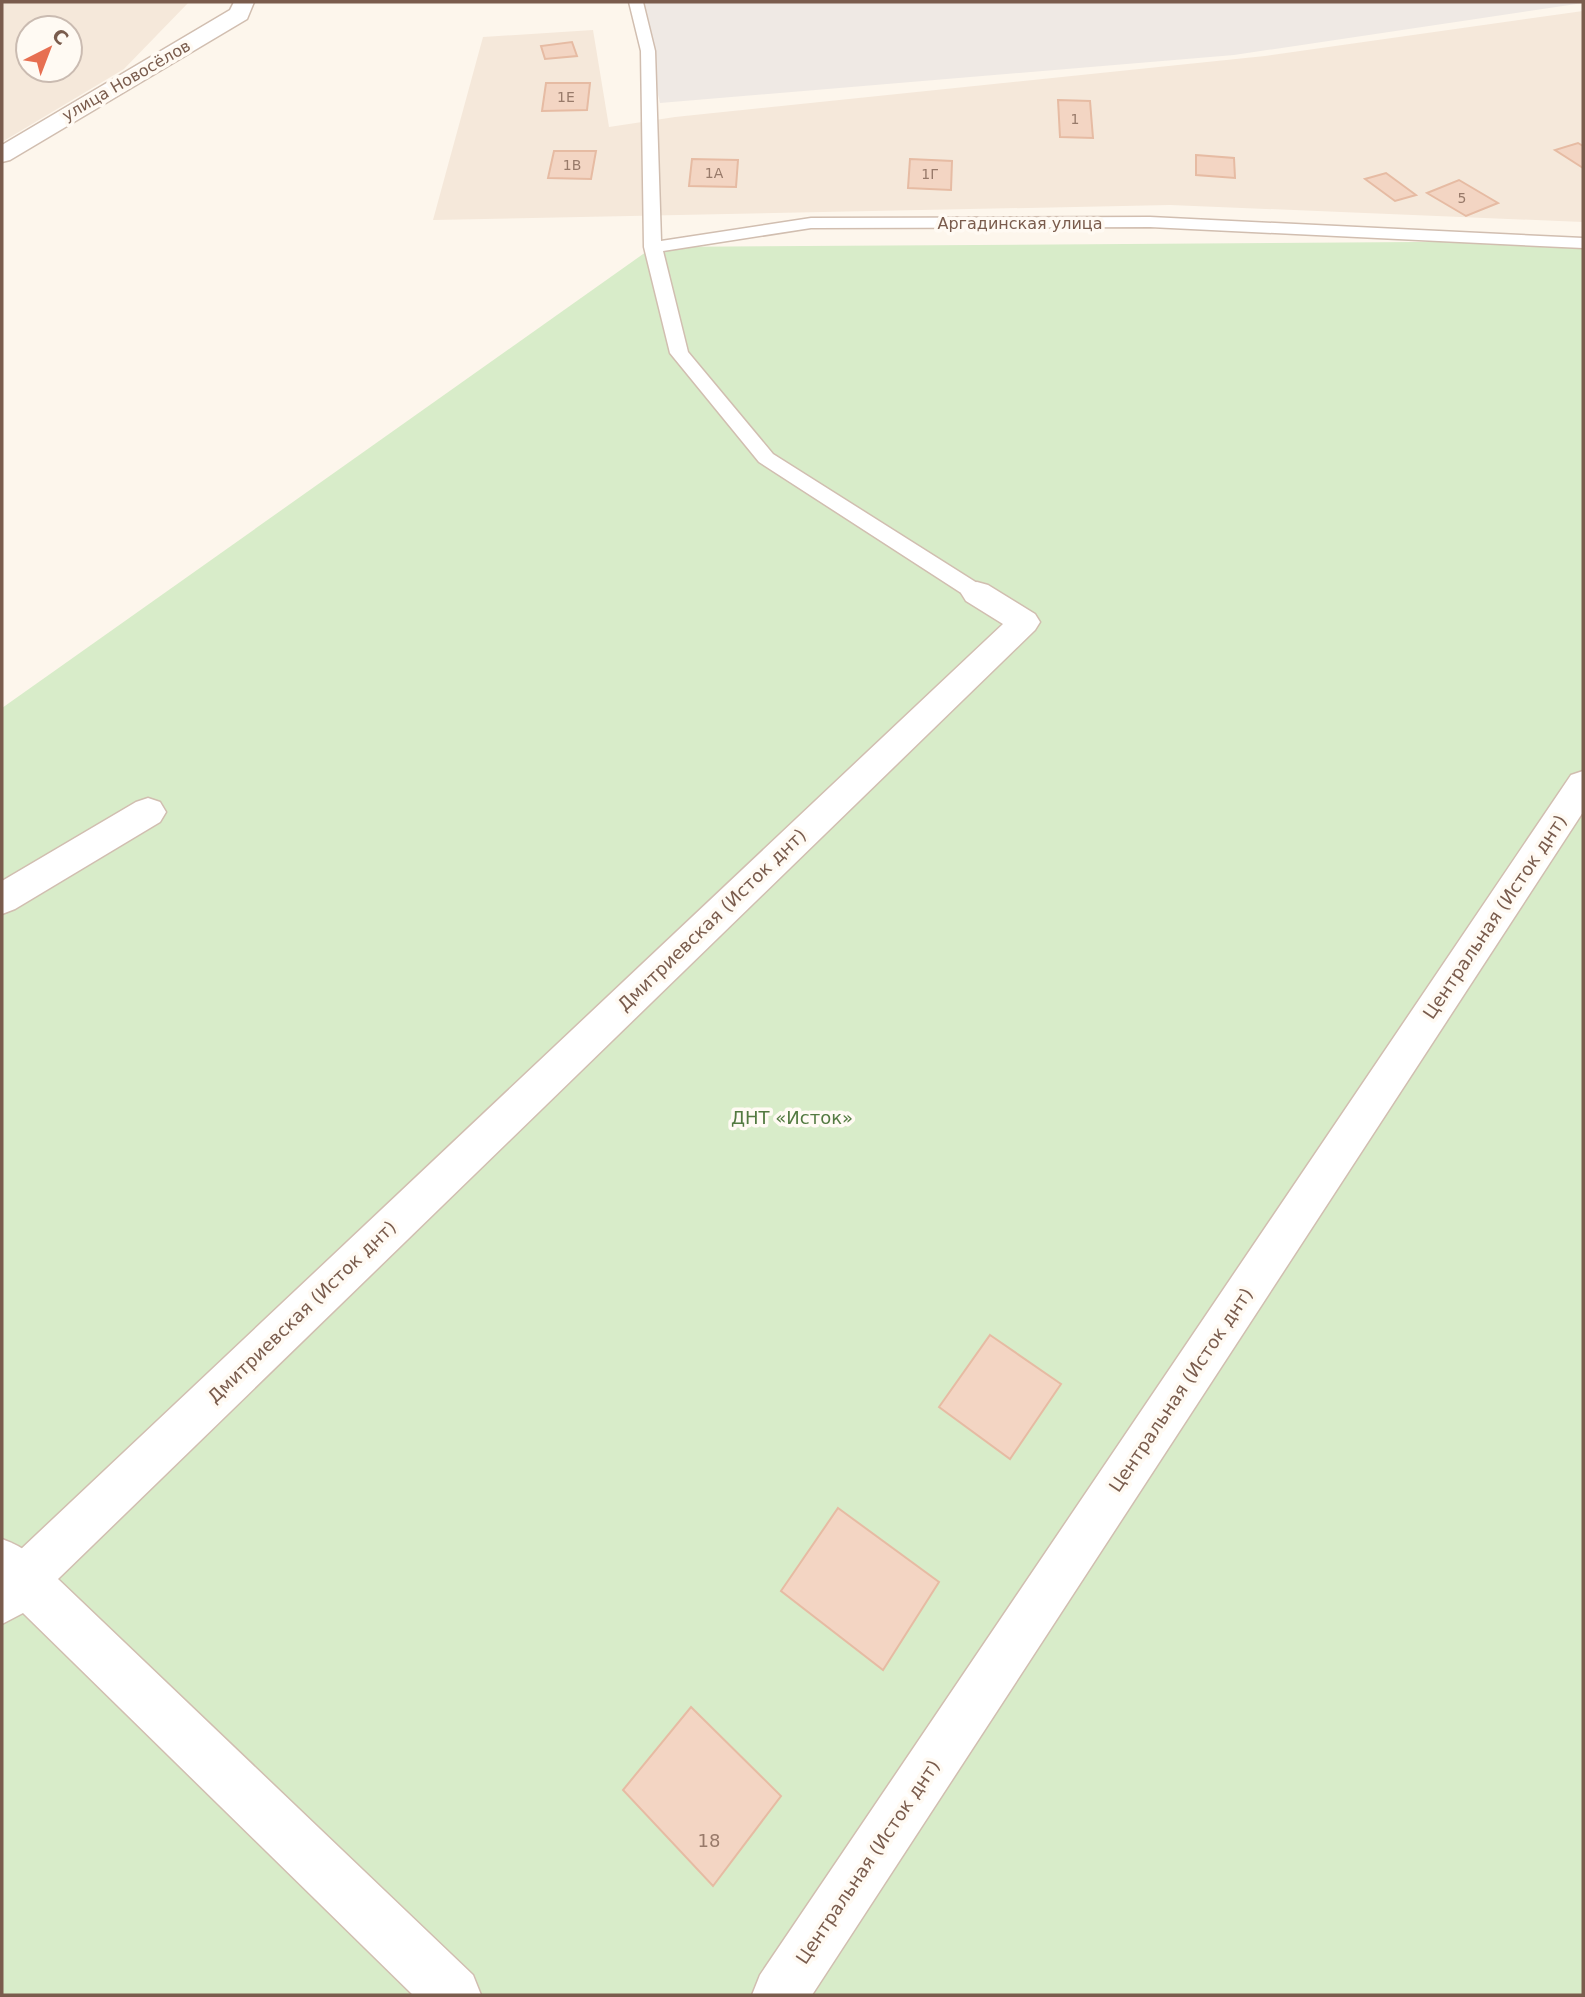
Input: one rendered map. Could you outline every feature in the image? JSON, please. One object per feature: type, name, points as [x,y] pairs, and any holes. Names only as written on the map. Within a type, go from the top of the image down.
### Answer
[{"type":"street","name":"улица Новосёлов","points":[[2,155],[239,14],[244,2]]},
{"type":"street","name":"Дмитриевская (Исток днт)","points":[[9,1581],[1024,622],[977,593]]},
{"type":"street","name":"Центральная (Исток днт)","points":[[779,1995],[1583,784]]},
{"type":"street","points":[[2,899],[148,812]]},
{"type":"street","points":[[9,1581],[453,1995]]},
{"type":"lane","points":[[636,2],[648,51],[653,247]]},
{"type":"lane","name":"Аргадинская улица","points":[[653,247],[825,223],[1150,222],[1583,243]]},
{"type":"lane","name":"Дмитриевская (Исток днт)","points":[[653,247],[679,353],[766,458],[977,593]]},
{"type":"shaded area","points":[[2,2],[189,2],[124,69],[2,142]]},
{"type":"shaded area","points":[[636,2],[1583,3],[1234,55],[660,103]]},
{"type":"shaded area","points":[[1583,11],[1583,222],[1170,205],[433,220],[483,37],[593,30],[609,127],[675,117],[1265,56]]},
{"type":"green space","name":"ДНТ «Исток»","points":[[1583,241],[1583,1995],[2,1995],[2,708],[653,247]]},
{"type":"building","points":[[572,42],[577,56],[545,59],[541,46]]},
{"type":"building","points":[[546,83],[590,83],[587,110],[542,111]]},
{"type":"building","points":[[1058,100],[1090,101],[1093,138],[1060,137]]},
{"type":"building","points":[[1578,143],[1583,146],[1583,168],[1555,150]]},
{"type":"building","points":[[554,151],[596,151],[591,179],[548,178]]},
{"type":"building","points":[[1196,155],[1234,158],[1235,178],[1196,175]]},
{"type":"building","points":[[692,159],[738,160],[736,187],[689,186]]},
{"type":"building","points":[[910,159],[952,161],[951,190],[908,188]]},
{"type":"building","points":[[1386,173],[1416,195],[1395,201],[1365,179]]},
{"type":"building","points":[[1459,180],[1498,203],[1466,216],[1427,193]]},
{"type":"building","points":[[990,1335],[1061,1384],[1010,1459],[939,1407]]},
{"type":"building","points":[[838,1508],[939,1582],[883,1670],[781,1591]]},
{"type":"building","points":[[691,1707],[781,1796],[713,1886],[623,1790]]}]
